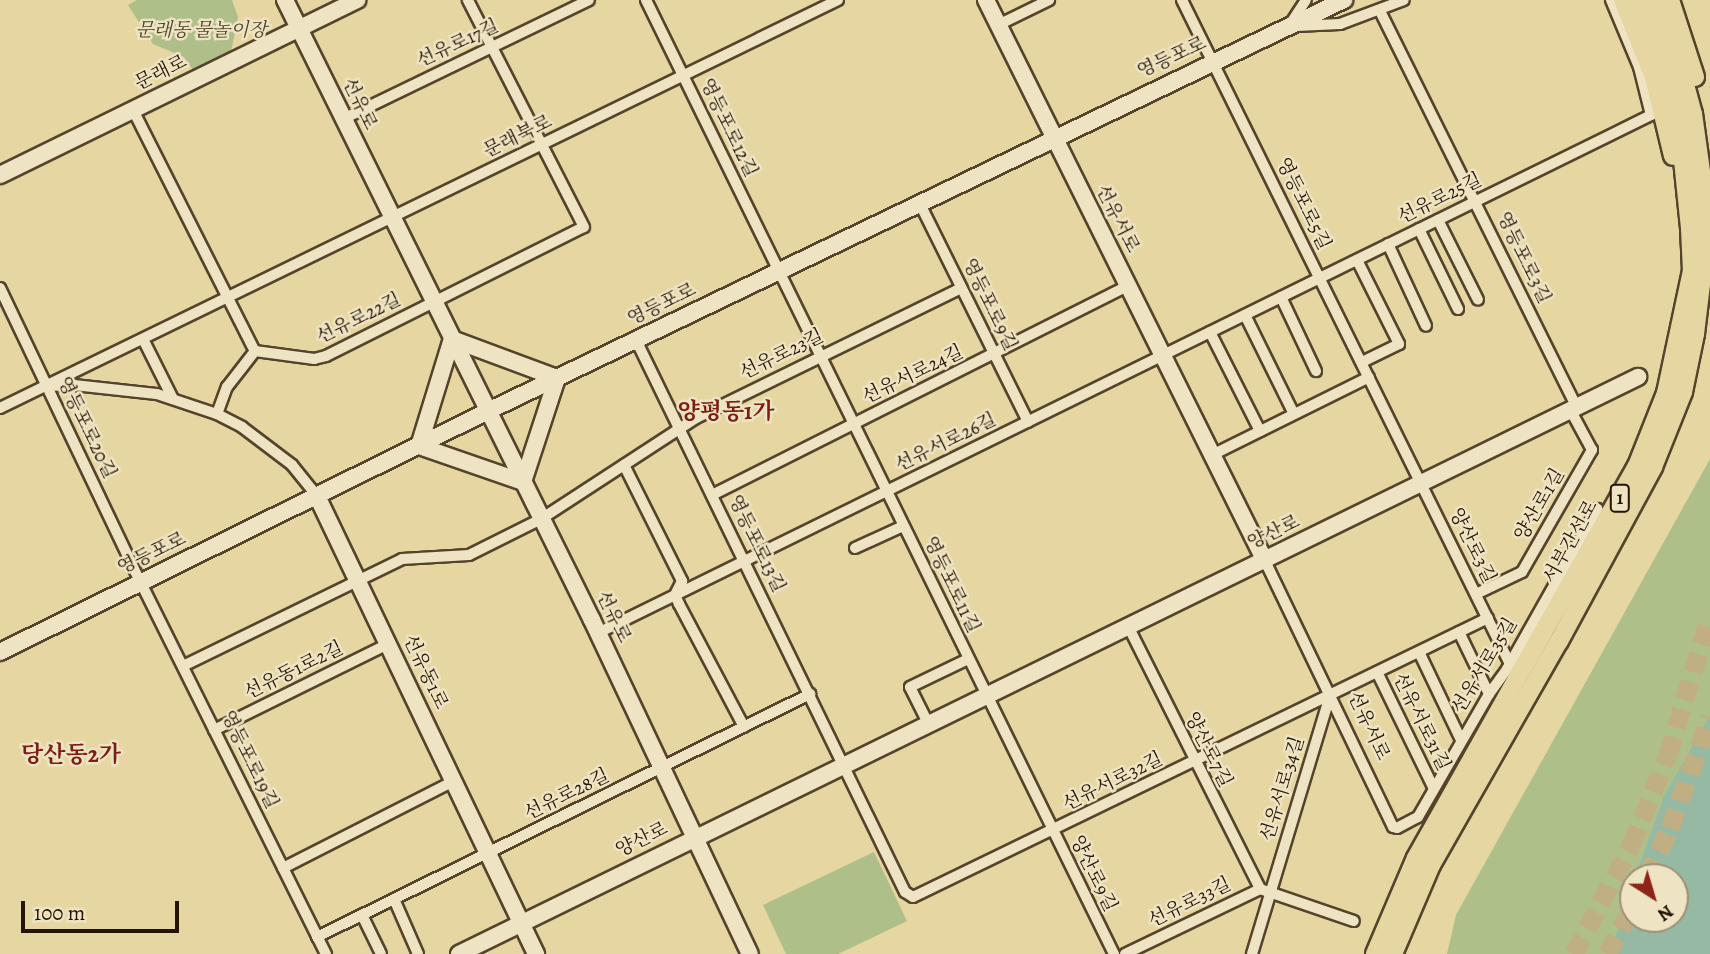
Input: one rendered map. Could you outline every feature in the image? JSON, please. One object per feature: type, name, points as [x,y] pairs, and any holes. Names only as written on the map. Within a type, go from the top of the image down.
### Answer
[{"type":"main road","name":"선유로","points":[[285,0],[598,633],[751,954]]},
{"type":"main road","name":"문래로","points":[[0,175],[358,0]]},
{"type":"main road","name":"선유서로","points":[[986,0],[1265,561]]},
{"type":"main road","name":"영등포로","points":[[0,652],[488,411],[1344,0]]},
{"type":"main road","points":[[1623,0],[1642,41],[1663,109],[1677,184],[1680,237],[1702,264]]},
{"type":"main road","name":"서부간선로","points":[[1375,954],[1416,858],[1637,466],[1666,393],[1702,264],[1679,121],[1670,86],[1638,0]]},
{"type":"main road","name":"서부간선로","points":[[1393,954],[1431,865],[1559,641],[1653,467],[1683,392],[1695,334],[1702,264],[1704,193],[1693,114],[1677,55],[1655,0]]},
{"type":"main road","points":[[1670,0],[1696,78],[1710,149]]},
{"type":"main road","points":[[452,339],[557,378],[523,482],[419,446],[452,339]]},
{"type":"main road","name":"양산로","points":[[459,954],[1637,377]]},
{"type":"main road","name":"선유동1로","points":[[317,496],[536,954]]},
{"type":"street","points":[[434,302],[584,227],[468,0]]},
{"type":"street","name":"선유로17길","points":[[343,119],[491,45],[497,45],[589,0]]},
{"type":"street","name":"영등포로12길","points":[[646,0],[779,272]]},
{"type":"street","name":"문래북로","points":[[0,408],[393,219],[823,3],[838,0]]},
{"type":"street","points":[[998,25],[1049,0]]},
{"type":"street","name":"영등포로5길","points":[[1182,0],[1422,482]]},
{"type":"street","points":[[1290,26],[1306,0]]},
{"type":"street","points":[[1290,26],[1340,24],[1404,0]]},
{"type":"street","name":"선유로25길","points":[[1162,355],[1651,115],[1639,67],[1611,0]]},
{"type":"street","name":"영등포로3길","points":[[1380,11],[1574,409]]},
{"type":"street","name":"문래로","points":[[133,110],[226,299]]},
{"type":"street","name":"영등포로9길","points":[[920,204],[1028,422]]},
{"type":"street","points":[[1438,220],[1478,300]]},
{"type":"street","points":[[1419,229],[1458,309]]},
{"type":"street","points":[[1388,244],[1426,326]]},
{"type":"street","points":[[1357,260],[1399,344],[1362,362]]},
{"type":"street","name":"영등포로11길","points":[[779,272],[985,696]]},
{"type":"street","name":"선유서로24길","points":[[712,495],[1127,286]]},
{"type":"street","name":"영등포로20길","points":[[0,288],[141,583]]},
{"type":"street","name":"선유로23길","points":[[358,581],[410,556],[469,555],[541,519],[680,429],[820,356],[961,288]]},
{"type":"street","points":[[1281,297],[1315,371]]},
{"type":"street","points":[[217,414],[227,387],[255,351],[226,299]]},
{"type":"street","name":"선유로22길","points":[[255,351],[304,358],[326,356],[434,302]]},
{"type":"street","points":[[1245,314],[1294,414]]},
{"type":"street","points":[[1210,332],[1260,432]]},
{"type":"street","points":[[143,339],[173,399]]},
{"type":"street","name":"영등포로13길","points":[[636,340],[844,764]]},
{"type":"street","name":"선유서로26길","points":[[745,561],[1162,355]]},
{"type":"street","points":[[1212,455],[1370,377]]},
{"type":"street","points":[[46,385],[135,391],[173,399],[217,414],[242,427],[274,450],[292,465],[317,496]]},
{"type":"street","name":"양산로1길","points":[[1476,594],[1522,572],[1592,450],[1574,409]]},
{"type":"street","points":[[624,465],[682,580],[675,595]]},
{"type":"street","name":"양산로3길","points":[[1422,482],[1509,662]]},
{"type":"street","name":"선유서로35길","points":[[1393,827],[1397,828],[1418,817],[1433,787],[1597,509]]},
{"type":"street","name":"영등포로11길","points":[[855,548],[903,526]]},
{"type":"street","points":[[598,633],[745,561]]},
{"type":"street","name":"선유서로","points":[[1265,561],[1393,827]]},
{"type":"street","points":[[183,666],[358,581]]},
{"type":"street","name":"영등포로19길","points":[[141,583],[326,954]]},
{"type":"street","points":[[675,595],[744,727]]},
{"type":"street","name":"선유서로31길","points":[[1330,695],[1488,618]]},
{"type":"street","name":"양산로7길","points":[[1128,626],[1194,762],[1265,891]]},
{"type":"street","points":[[1459,632],[1489,694]]},
{"type":"street","name":"선유동1로2길","points":[[214,730],[388,644]]},
{"type":"street","name":"선유서로31길","points":[[1419,652],[1461,740]]},
{"type":"street","name":"영등포로11길","points":[[928,723],[910,687],[968,659]]},
{"type":"street","name":"선유서로31길","points":[[1377,672],[1433,787]]},
{"type":"street","name":"선유로28길","points":[[488,853],[810,694]]},
{"type":"street","name":"선유서로32길","points":[[844,764],[905,892],[910,896],[1052,831],[1330,695]]},
{"type":"street","name":"선유서로34길","points":[[1252,954],[1265,891],[1330,695]]},
{"type":"street","name":"양산로9길","points":[[985,696],[1114,954]]},
{"type":"street","points":[[283,868],[454,781]]},
{"type":"street","points":[[317,937],[488,853]]},
{"type":"street","points":[[1265,891],[1354,921]]},
{"type":"street","name":"선유로33길","points":[[1125,954],[1265,891]]},
{"type":"street","points":[[394,899],[418,954]]},
{"type":"street","points":[[362,915],[380,954]]},
{"type":"green space","name":"문래동 물놀이장","points":[[137,0],[232,0],[238,17],[231,52],[193,70],[184,57],[153,44],[128,5]]},
{"type":"green space","points":[[1710,459],[1710,954],[1447,954],[1456,915]]},
{"type":"green space","points":[[874,852],[907,921],[838,954],[786,954],[763,905]]},
{"type":"shaded area","points":[[1710,715],[1710,954],[1610,954],[1619,926],[1619,933],[1689,933],[1689,863],[1640,863],[1664,796]]},
{"type":"tunnel","points":[[1574,954],[1631,845],[1668,755],[1710,616]]},
{"type":"tunnel","points":[[1654,863],[1670,828],[1710,717]]},
{"type":"tunnel","points":[[1607,954],[1619,932]]},
{"type":"district","name":"양평동1가","points":[[726,412]]},
{"type":"district","name":"당산동2가","points":[[71,755]]}]
